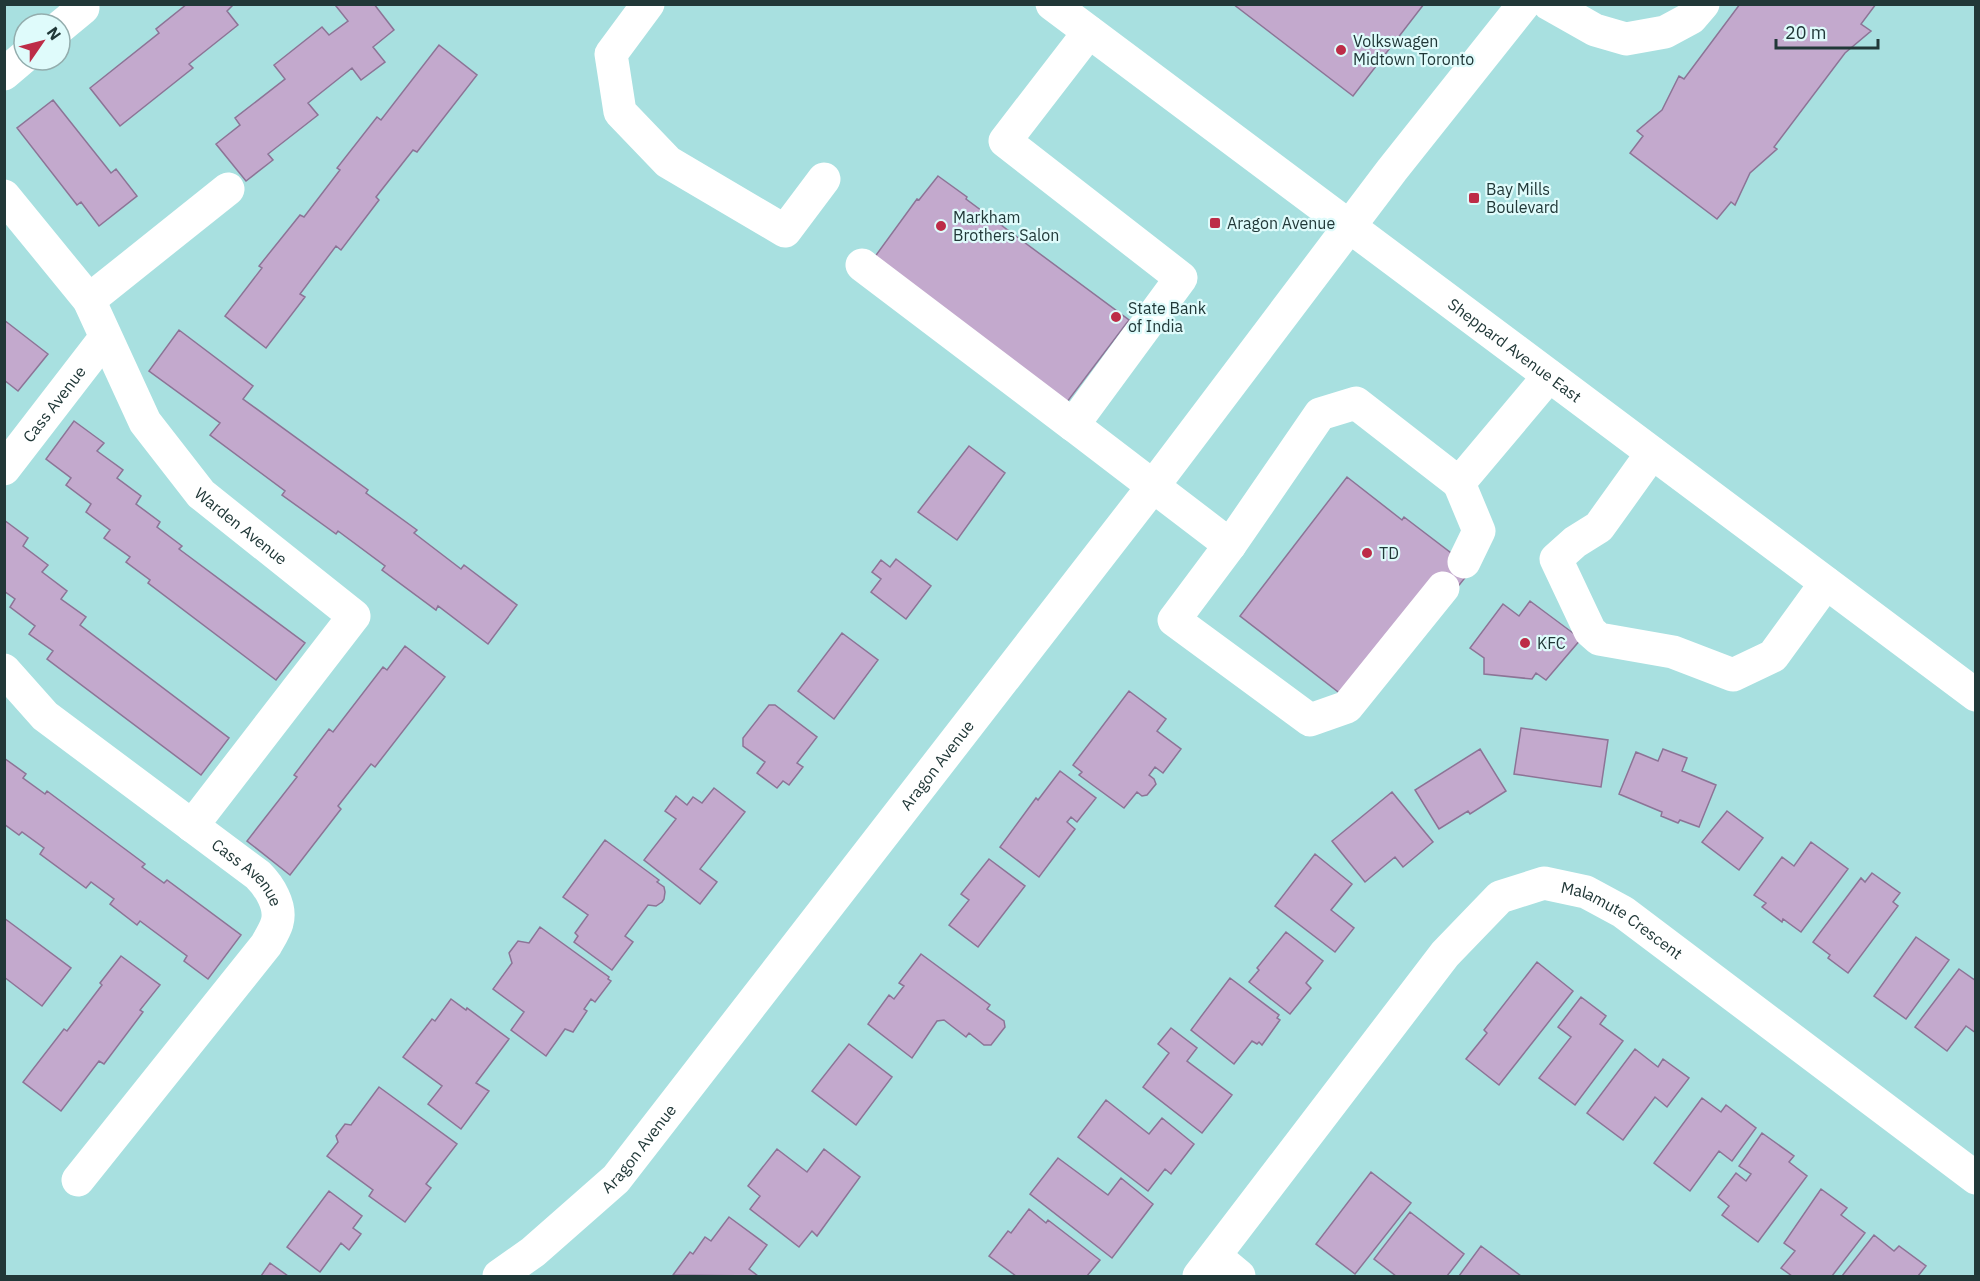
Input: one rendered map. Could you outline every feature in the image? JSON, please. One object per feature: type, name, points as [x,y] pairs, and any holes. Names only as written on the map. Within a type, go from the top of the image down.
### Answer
[{"type":"street","points":[[648,4],[611,54],[620,112],[668,162],[785,231],[824,179]]},
{"type":"street","name":"Sheppard Avenue East","points":[[1053,4],[1976,695]]},
{"type":"street","points":[[1349,226],[1524,4]]},
{"type":"street","points":[[1549,4],[1595,30],[1626,39],[1665,32],[1691,18],[1703,4]]},
{"type":"street","points":[[1073,425],[1181,278],[1005,141],[1089,32]]},
{"type":"street","points":[[89,300],[228,189]]},
{"type":"street","name":"Warden Avenue","points":[[4,196],[89,300],[145,422],[201,494],[354,616],[192,826]]},
{"type":"street","name":"Aragon Avenue","points":[[499,1276],[533,1252],[616,1179],[1154,485],[1349,226]]},
{"type":"street","points":[[862,265],[1230,544]]},
{"type":"street","name":"Cass Avenue","points":[[4,469],[105,338]]},
{"type":"street","points":[[1459,483],[1549,376]]},
{"type":"street","points":[[1443,588],[1347,707],[1310,720],[1174,620],[1320,414],[1356,403],[1459,483],[1479,531],[1464,562]]},
{"type":"street","points":[[1652,453],[1599,527],[1575,542],[1556,560],[1590,631],[1599,639],[1674,652],[1733,675],[1773,656],[1826,583]]},
{"type":"street","name":"Cass Avenue","points":[[4,670],[45,716],[264,882],[273,896],[278,922],[266,945],[78,1180]]},
{"type":"street","name":"Malamute Crescent","points":[[1218,1270],[1445,954],[1500,897],[1544,883],[1586,892],[1623,912],[1976,1178]]},
{"type":"building","points":[[187,4],[234,4],[227,11],[238,25],[189,64],[193,68],[120,126],[90,88],[159,33],[156,29]]},
{"type":"building","points":[[338,4],[374,4],[394,30],[373,47],[385,62],[361,80],[352,68],[308,103],[318,115],[268,154],[273,160],[246,181],[216,144],[240,125],[235,118],[285,79],[274,65],[322,27],[329,35],[348,21],[336,6]]},
{"type":"building","name":"Volkswagen Midtown Toronto","points":[[1233,4],[1424,4],[1353,96]]},
{"type":"building","points":[[1740,4],[1876,4],[1861,24],[1871,31],[1845,53],[1774,147],[1777,149],[1750,173],[1735,205],[1731,202],[1717,219],[1630,153],[1643,136],[1637,131],[1662,110],[1679,76],[1684,79]]},
{"type":"building","points":[[439,45],[477,75],[417,152],[413,150],[376,197],[379,200],[341,250],[336,246],[300,294],[305,297],[266,348],[225,316],[262,268],[259,266],[300,215],[304,217],[340,170],[337,168],[377,117],[381,120]]},
{"type":"building","points":[[53,100],[111,173],[116,169],[137,196],[99,226],[81,202],[77,205],[17,128]]},
{"type":"building","points":[[938,176],[1129,320],[1067,402],[874,258],[917,199],[919,200]]},
{"type":"building","points":[[4,320],[48,354],[18,391],[4,380]]},
{"type":"building","points":[[179,330],[253,386],[243,399],[368,490],[366,493],[417,530],[414,533],[461,569],[464,565],[517,605],[488,644],[438,606],[436,610],[382,570],[385,566],[338,531],[336,534],[282,495],[285,491],[210,435],[220,423],[149,371]]},
{"type":"building","points":[[74,421],[104,443],[97,451],[123,470],[117,478],[141,496],[136,504],[160,522],[157,527],[182,546],[179,549],[305,643],[276,680],[148,583],[150,580],[126,562],[130,557],[104,538],[110,530],[86,512],[91,504],[66,485],[71,478],[46,459]]},
{"type":"building","points":[[969,446],[1005,473],[957,540],[918,512]]},
{"type":"building","points":[[1347,477],[1402,520],[1404,517],[1472,569],[1452,594],[1346,698],[1240,616]]},
{"type":"building","points":[[4,520],[28,538],[23,546],[48,565],[42,572],[67,591],[61,599],[86,617],[80,625],[229,738],[201,775],[47,659],[53,651],[29,634],[35,626],[10,607],[15,599],[4,591]]},
{"type":"building","points":[[896,559],[931,586],[906,619],[871,592],[881,579],[872,572],[881,560],[890,567]]},
{"type":"building","name":"KFC","points":[[1530,601],[1581,639],[1546,680],[1536,673],[1532,679],[1484,674],[1484,658],[1470,648],[1503,604],[1519,616]]},
{"type":"building","points":[[842,633],[878,660],[834,719],[798,691]]},
{"type":"building","points":[[405,646],[445,677],[375,767],[371,764],[338,806],[341,809],[290,875],[247,841],[297,777],[294,775],[329,729],[333,732],[383,667],[387,670]]},
{"type":"building","points":[[1129,691],[1166,719],[1157,731],[1181,749],[1163,773],[1155,767],[1149,775],[1156,784],[1147,795],[1142,796],[1137,792],[1124,808],[1079,775],[1082,772],[1073,765]]},
{"type":"building","points":[[769,705],[775,705],[817,737],[797,763],[803,767],[789,785],[783,781],[777,788],[757,773],[765,762],[743,746],[743,738]]},
{"type":"building","points":[[1521,728],[1608,740],[1601,787],[1514,774]]},
{"type":"building","points":[[1480,749],[1506,791],[1470,814],[1468,811],[1439,829],[1415,790]]},
{"type":"building","points":[[1663,749],[1687,758],[1682,771],[1716,785],[1699,827],[1680,820],[1678,823],[1661,816],[1662,812],[1619,794],[1636,752],[1658,761]]},
{"type":"building","points":[[4,758],[26,774],[23,778],[45,794],[47,791],[145,864],[142,867],[164,883],[167,880],[241,935],[208,979],[184,961],[187,956],[140,921],[137,925],[110,904],[114,899],[91,882],[86,888],[40,854],[44,848],[22,832],[19,835],[4,824]]},
{"type":"building","points":[[1060,771],[1096,798],[1077,822],[1071,817],[1067,822],[1075,829],[1039,877],[1000,847],[1036,798],[1038,800]]},
{"type":"building","points":[[714,788],[745,812],[700,869],[717,882],[700,904],[644,860],[676,819],[665,811],[676,796],[687,805],[693,797],[702,803]]},
{"type":"building","points":[[1392,792],[1433,842],[1403,867],[1395,857],[1365,882],[1332,841]]},
{"type":"building","points":[[1727,811],[1763,838],[1739,870],[1702,842]]},
{"type":"building","points":[[605,840],[659,880],[657,882],[664,887],[665,892],[662,902],[656,906],[648,905],[625,936],[633,942],[612,970],[574,942],[578,936],[575,933],[588,915],[563,897]]},
{"type":"building","points":[[1811,842],[1848,869],[1801,932],[1783,919],[1782,922],[1762,907],[1766,903],[1754,895],[1782,857],[1794,866]]},
{"type":"building","points":[[1315,854],[1352,884],[1331,910],[1354,928],[1335,952],[1275,906]]},
{"type":"building","points":[[989,859],[1025,886],[978,947],[949,925],[969,900],[961,894]]},
{"type":"building","points":[[1872,873],[1900,893],[1893,902],[1898,906],[1848,973],[1828,958],[1830,955],[1813,942],[1861,878],[1865,882]]},
{"type":"building","points":[[4,918],[71,968],[42,1006],[4,977]]},
{"type":"building","points":[[540,927],[609,977],[611,981],[595,1002],[591,999],[584,1009],[587,1011],[573,1032],[565,1029],[546,1056],[511,1030],[524,1012],[493,989],[512,963],[509,953],[518,941],[529,943]]},
{"type":"building","points":[[1286,932],[1323,961],[1306,983],[1311,988],[1290,1014],[1249,982],[1259,970],[1257,968]]},
{"type":"building","points":[[1916,937],[1949,960],[1906,1019],[1874,996]]},
{"type":"building","points":[[921,954],[990,1005],[987,1009],[1004,1021],[1005,1027],[991,1045],[984,1045],[969,1033],[966,1037],[944,1020],[937,1021],[912,1058],[868,1024],[889,995],[894,999],[904,986],[899,983]]},
{"type":"building","points":[[121,956],[160,985],[140,1010],[143,1012],[104,1064],[99,1061],[61,1111],[23,1082],[64,1029],[67,1031]]},
{"type":"building","points":[[1537,962],[1573,991],[1499,1085],[1466,1059],[1487,1033],[1484,1030]]},
{"type":"building","points":[[1959,969],[1976,981],[1976,1033],[1966,1026],[1947,1051],[1915,1027]]},
{"type":"building","points":[[1230,978],[1279,1015],[1277,1018],[1280,1020],[1262,1045],[1252,1041],[1234,1064],[1191,1030]]},
{"type":"building","points":[[1581,997],[1606,1016],[1600,1024],[1623,1041],[1575,1105],[1539,1078],[1571,1037],[1558,1027]]},
{"type":"building","points":[[451,999],[509,1039],[476,1083],[489,1091],[461,1129],[428,1104],[442,1086],[403,1057],[432,1019],[435,1021]]},
{"type":"building","points":[[1171,1028],[1197,1048],[1187,1061],[1232,1095],[1202,1133],[1143,1087],[1169,1053],[1158,1044]]},
{"type":"building","points":[[849,1044],[892,1077],[856,1125],[812,1091]]},
{"type":"building","points":[[1635,1049],[1658,1067],[1663,1059],[1689,1078],[1667,1107],[1655,1097],[1623,1140],[1587,1113]]},
{"type":"building","points":[[379,1087],[457,1144],[426,1184],[431,1188],[405,1222],[369,1196],[373,1190],[327,1156],[338,1142],[336,1136],[345,1124],[351,1125]]},
{"type":"building","points":[[1702,1098],[1721,1112],[1726,1105],[1756,1128],[1732,1161],[1719,1151],[1690,1191],[1654,1163]]},
{"type":"building","points":[[1106,1100],[1149,1134],[1162,1118],[1194,1144],[1171,1174],[1165,1169],[1148,1191],[1078,1137]]},
{"type":"building","points":[[1762,1133],[1794,1156],[1789,1162],[1807,1176],[1758,1242],[1722,1215],[1729,1206],[1718,1197],[1736,1173],[1746,1181],[1751,1174],[1739,1166]]},
{"type":"building","points":[[777,1149],[807,1172],[824,1149],[860,1177],[817,1236],[812,1231],[799,1247],[750,1209],[760,1196],[748,1186]]},
{"type":"building","points":[[1058,1158],[1108,1195],[1121,1178],[1153,1204],[1112,1258],[1030,1194]]},
{"type":"building","points":[[1371,1172],[1411,1203],[1355,1274],[1316,1244]]},
{"type":"building","points":[[1821,1189],[1847,1208],[1841,1215],[1865,1233],[1832,1276],[1792,1276],[1781,1268],[1795,1251],[1784,1243]]},
{"type":"building","points":[[329,1191],[362,1216],[353,1228],[361,1234],[349,1250],[341,1243],[320,1272],[287,1247]]},
{"type":"building","points":[[1029,1209],[1046,1223],[1048,1220],[1100,1260],[1087,1276],[1016,1276],[989,1256],[1008,1231],[1011,1233]]},
{"type":"building","points":[[1410,1212],[1464,1254],[1447,1276],[1396,1276],[1374,1259]]},
{"type":"building","points":[[729,1217],[767,1245],[749,1269],[758,1276],[673,1275],[690,1252],[693,1254],[705,1237],[711,1241]]},
{"type":"building","points":[[1874,1235],[1894,1251],[1899,1246],[1926,1266],[1918,1276],[1842,1276]]},
{"type":"building","points":[[1481,1246],[1521,1276],[1459,1276]]},
{"type":"building","points":[[270,1263],[288,1276],[261,1276]]},
{"type":"place","name":"Volkswagen Midtown Toronto","points":[[1341,50]]},
{"type":"place","name":"Bay Mills Boulevard","points":[[1474,198]]},
{"type":"place","name":"Aragon Avenue","points":[[1215,223]]},
{"type":"place","name":"Markham Brothers Salon","points":[[941,226]]},
{"type":"place","name":"State Bank of India","points":[[1116,317]]},
{"type":"place","name":"TD","points":[[1367,553]]},
{"type":"place","name":"KFC","points":[[1525,643]]}]
